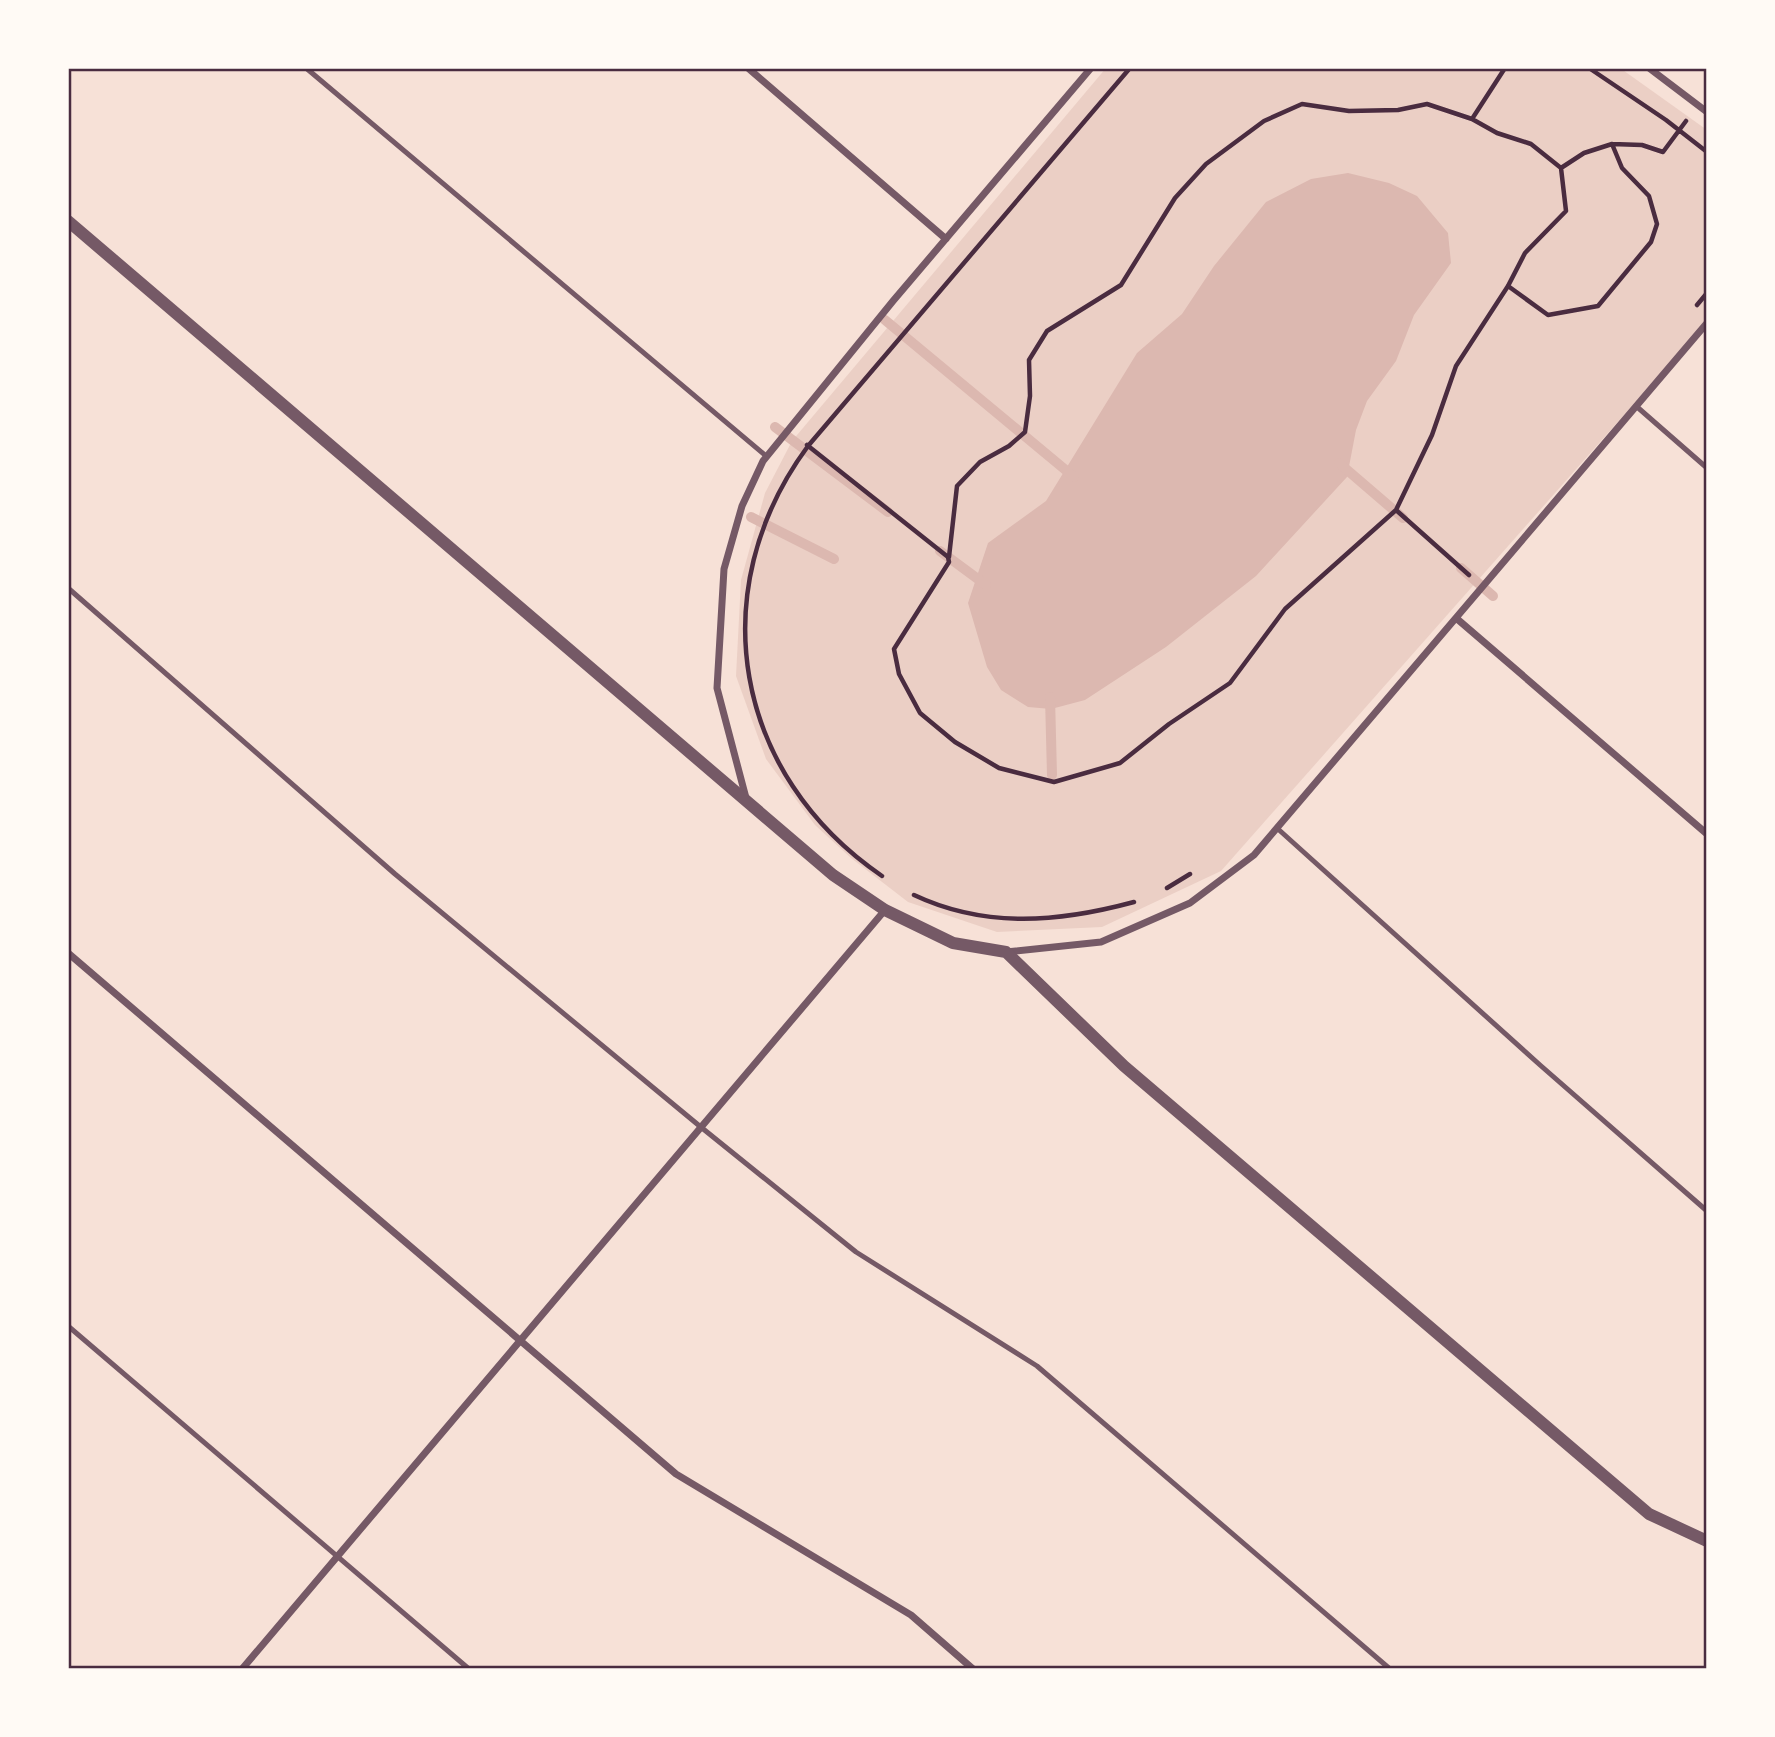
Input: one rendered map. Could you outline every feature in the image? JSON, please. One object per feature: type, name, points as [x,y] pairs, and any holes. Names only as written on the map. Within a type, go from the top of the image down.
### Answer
[{"type":"street","points":[[748,68],[946,239]]},
{"type":"street","points":[[747,801],[718,688],[723,569],[742,506],[766,456],[787,429],[1091,68]]},
{"type":"street","points":[[1648,68],[1707,112]]},
{"type":"street","points":[[68,221],[833,875],[885,910],[953,943],[1006,952],[1101,942],[1162,918],[1231,875],[1279,829],[1707,323]]},
{"type":"street","points":[[1456,618],[1707,834]]},
{"type":"street","points":[[242,1669],[885,910]]},
{"type":"street","points":[[1006,952],[1124,1066],[1649,1514],[1707,1542]]},
{"type":"street","points":[[68,954],[676,1475],[911,1615],[973,1669]]},
{"type":"lane","points":[[306,68],[766,456]]},
{"type":"lane","points":[[1636,407],[1707,468]]},
{"type":"lane","points":[[68,588],[395,874],[702,1128],[856,1252],[1037,1366],[1390,1669]]},
{"type":"lane","points":[[1279,829],[1540,1065],[1707,1211]]},
{"type":"lane","points":[[68,1326],[469,1669]]},
{"type":"path","points":[[888,881],[824,829],[789,783],[768,744],[749,686],[744,630],[746,596],[760,530],[786,478],[808,446],[1130,68]]},
{"type":"path","points":[[1472,119],[1505,68]]},
{"type":"path","points":[[1589,68],[1707,152]]},
{"type":"path","points":[[1302,104],[1349,111],[1398,110],[1427,104],[1472,119],[1497,133],[1531,144],[1561,168],[1566,211],[1525,253],[1508,286],[1455,366],[1432,435],[1396,510],[1285,609],[1230,683],[1169,724],[1120,763],[1054,782],[999,768],[955,742],[920,713],[899,674],[894,649],[949,562],[957,486],[979,462],[1009,446],[1025,432],[1030,396],[1029,360],[1047,331],[1121,285],[1175,198],[1206,164],[1264,121],[1302,104]]},
{"type":"path","points":[[1561,168],[1584,153],[1612,144],[1642,145],[1663,152],[1698,105]]},
{"type":"path","points":[[1508,286],[1548,315],[1598,306],[1651,242],[1657,224],[1649,196],[1622,168],[1612,144]]},
{"type":"path","points":[[1691,313],[1707,293]]},
{"type":"path","points":[[787,429],[948,557]]},
{"type":"path","points":[[1396,510],[1482,587]]},
{"type":"path","points":[[1464,582],[1471,572]]},
{"type":"path","points":[[1159,893],[1198,870]]},
{"type":"path","points":[[908,892],[940,905],[981,916],[1026,920],[1075,916],[1140,901]]},
{"type":"shaded area","points":[[1106,68],[1620,68],[1707,130],[1707,321],[1221,871],[1102,927],[997,932],[908,902],[851,858],[815,825],[766,759],[736,676],[741,580],[765,493],[792,441]]},
{"type":"shaded area","points":[[1348,173],[1389,183],[1417,196],[1448,233],[1451,263],[1414,315],[1396,361],[1367,401],[1356,430],[1347,477],[1256,576],[1166,647],[1085,700],[1051,709],[1028,707],[1001,690],[987,667],[968,603],[988,543],[1046,501],[1137,353],[1182,314],[1214,266],[1266,202],[1311,179]]},
{"type":"waterway","points":[[885,320],[1074,477]]},
{"type":"waterway","points":[[775,427],[888,512]]},
{"type":"waterway","points":[[1339,463],[1403,518]]},
{"type":"waterway","points":[[751,517],[834,559]]},
{"type":"waterway","points":[[940,551],[986,585]]},
{"type":"waterway","points":[[1461,568],[1493,596]]},
{"type":"waterway","points":[[1050,697],[1052,775]]}]
